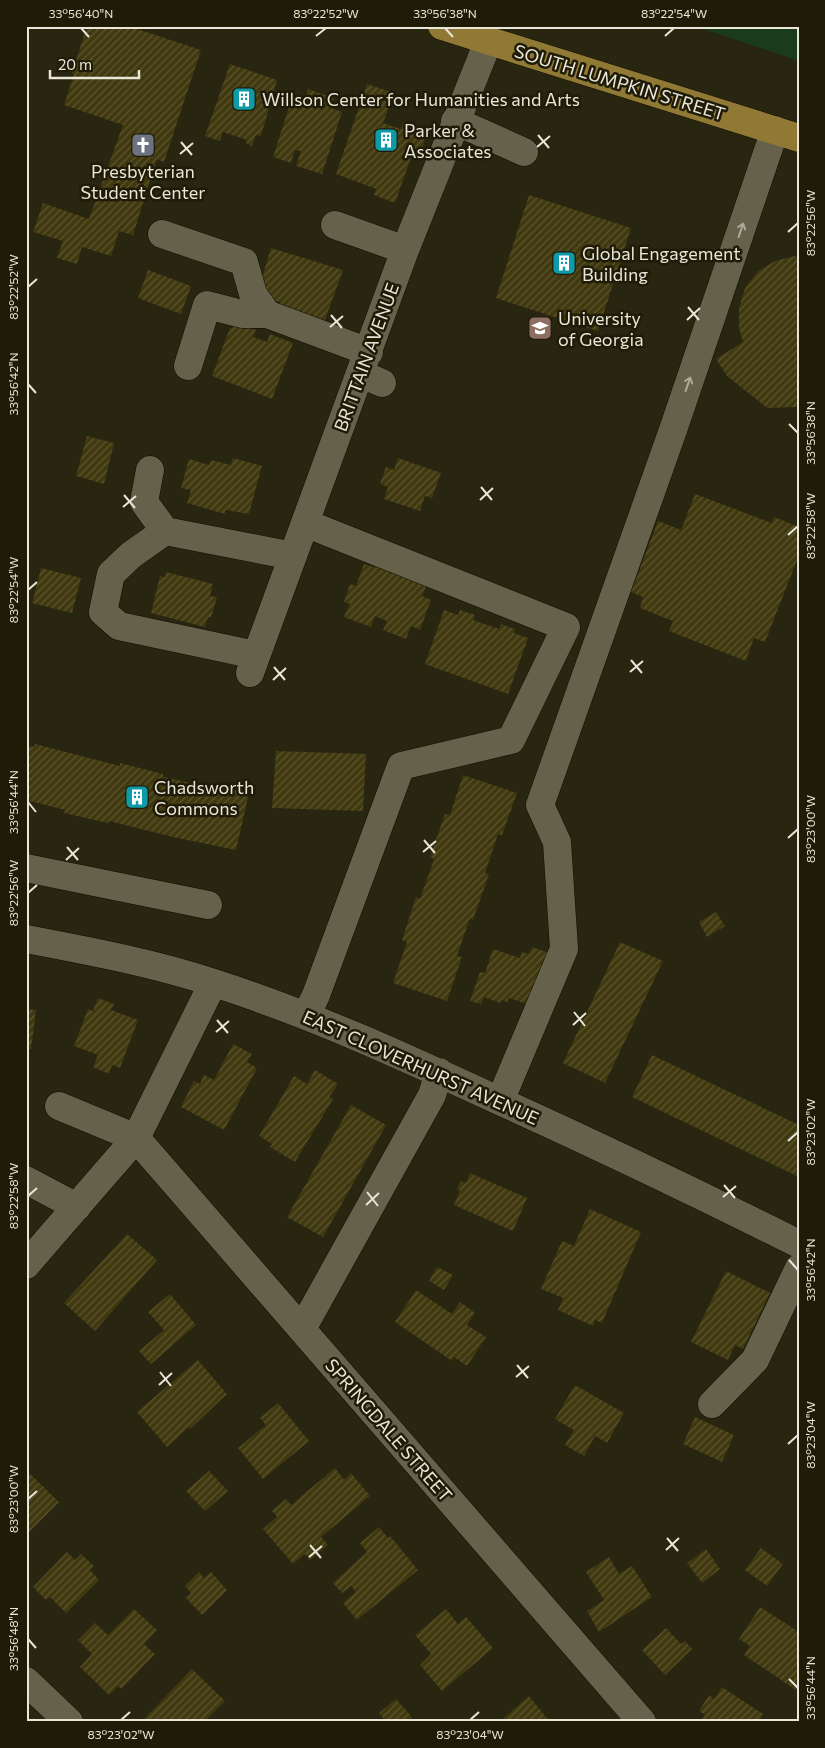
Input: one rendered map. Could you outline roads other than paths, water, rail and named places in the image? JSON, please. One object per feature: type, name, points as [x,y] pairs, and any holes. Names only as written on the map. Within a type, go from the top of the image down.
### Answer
[{"type":"main road","name":"SOUTH LUMPKIN STREET","points":[[442,26],[488,42],[787,134]]},
{"type":"street","name":"BRITTAIN AVENUE","points":[[165,531],[132,555],[111,574],[103,612],[119,626],[253,664],[305,523],[370,370],[405,250],[488,42]]},
{"type":"street","points":[[455,121],[524,152]]},
{"type":"street","points":[[500,1101],[564,949],[557,842],[540,805],[672,430],[787,134]]},
{"type":"street","points":[[335,225],[405,250]]},
{"type":"street","points":[[162,234],[244,262],[253,294],[267,314],[370,370]]},
{"type":"street","points":[[188,366],[207,305],[242,314],[267,314]]},
{"type":"street","points":[[150,470],[144,502],[165,531],[293,556]]},
{"type":"street","points":[[305,523],[566,627],[512,740],[401,766],[316,995],[306,1016]]},
{"type":"street","points":[[26,868],[208,905]]},
{"type":"street","name":"EAST CLOVERHURST AVENUE","points":[[26,939],[99,952],[213,982],[306,1016],[439,1072],[609,1151],[799,1244]]},
{"type":"street","points":[[26,1265],[136,1138],[213,982]]},
{"type":"street","points":[[302,1329],[432,1095],[439,1072]]},
{"type":"street","points":[[59,1106],[136,1138]]},
{"type":"street","name":"SPRINGDALE STREET","points":[[136,1138],[642,1722]]},
{"type":"street","points":[[26,1180],[76,1207]]},
{"type":"street","points":[[712,1404],[756,1360],[799,1268]]},
{"type":"street","points":[[26,1681],[69,1722]]},
{"type":"place","name":"Willson Center for Humanities and Arts","points":[[244,99]]},
{"type":"place","name":"Parker & Associates","points":[[386,140]]},
{"type":"place","name":"Presbyterian Student Center","points":[[143,145]]},
{"type":"place","name":"Global Engagement Building","points":[[564,263]]},
{"type":"place","name":"University of Georgia","points":[[540,328]]},
{"type":"place","name":"Chadsworth Commons","points":[[137,797]]}]
